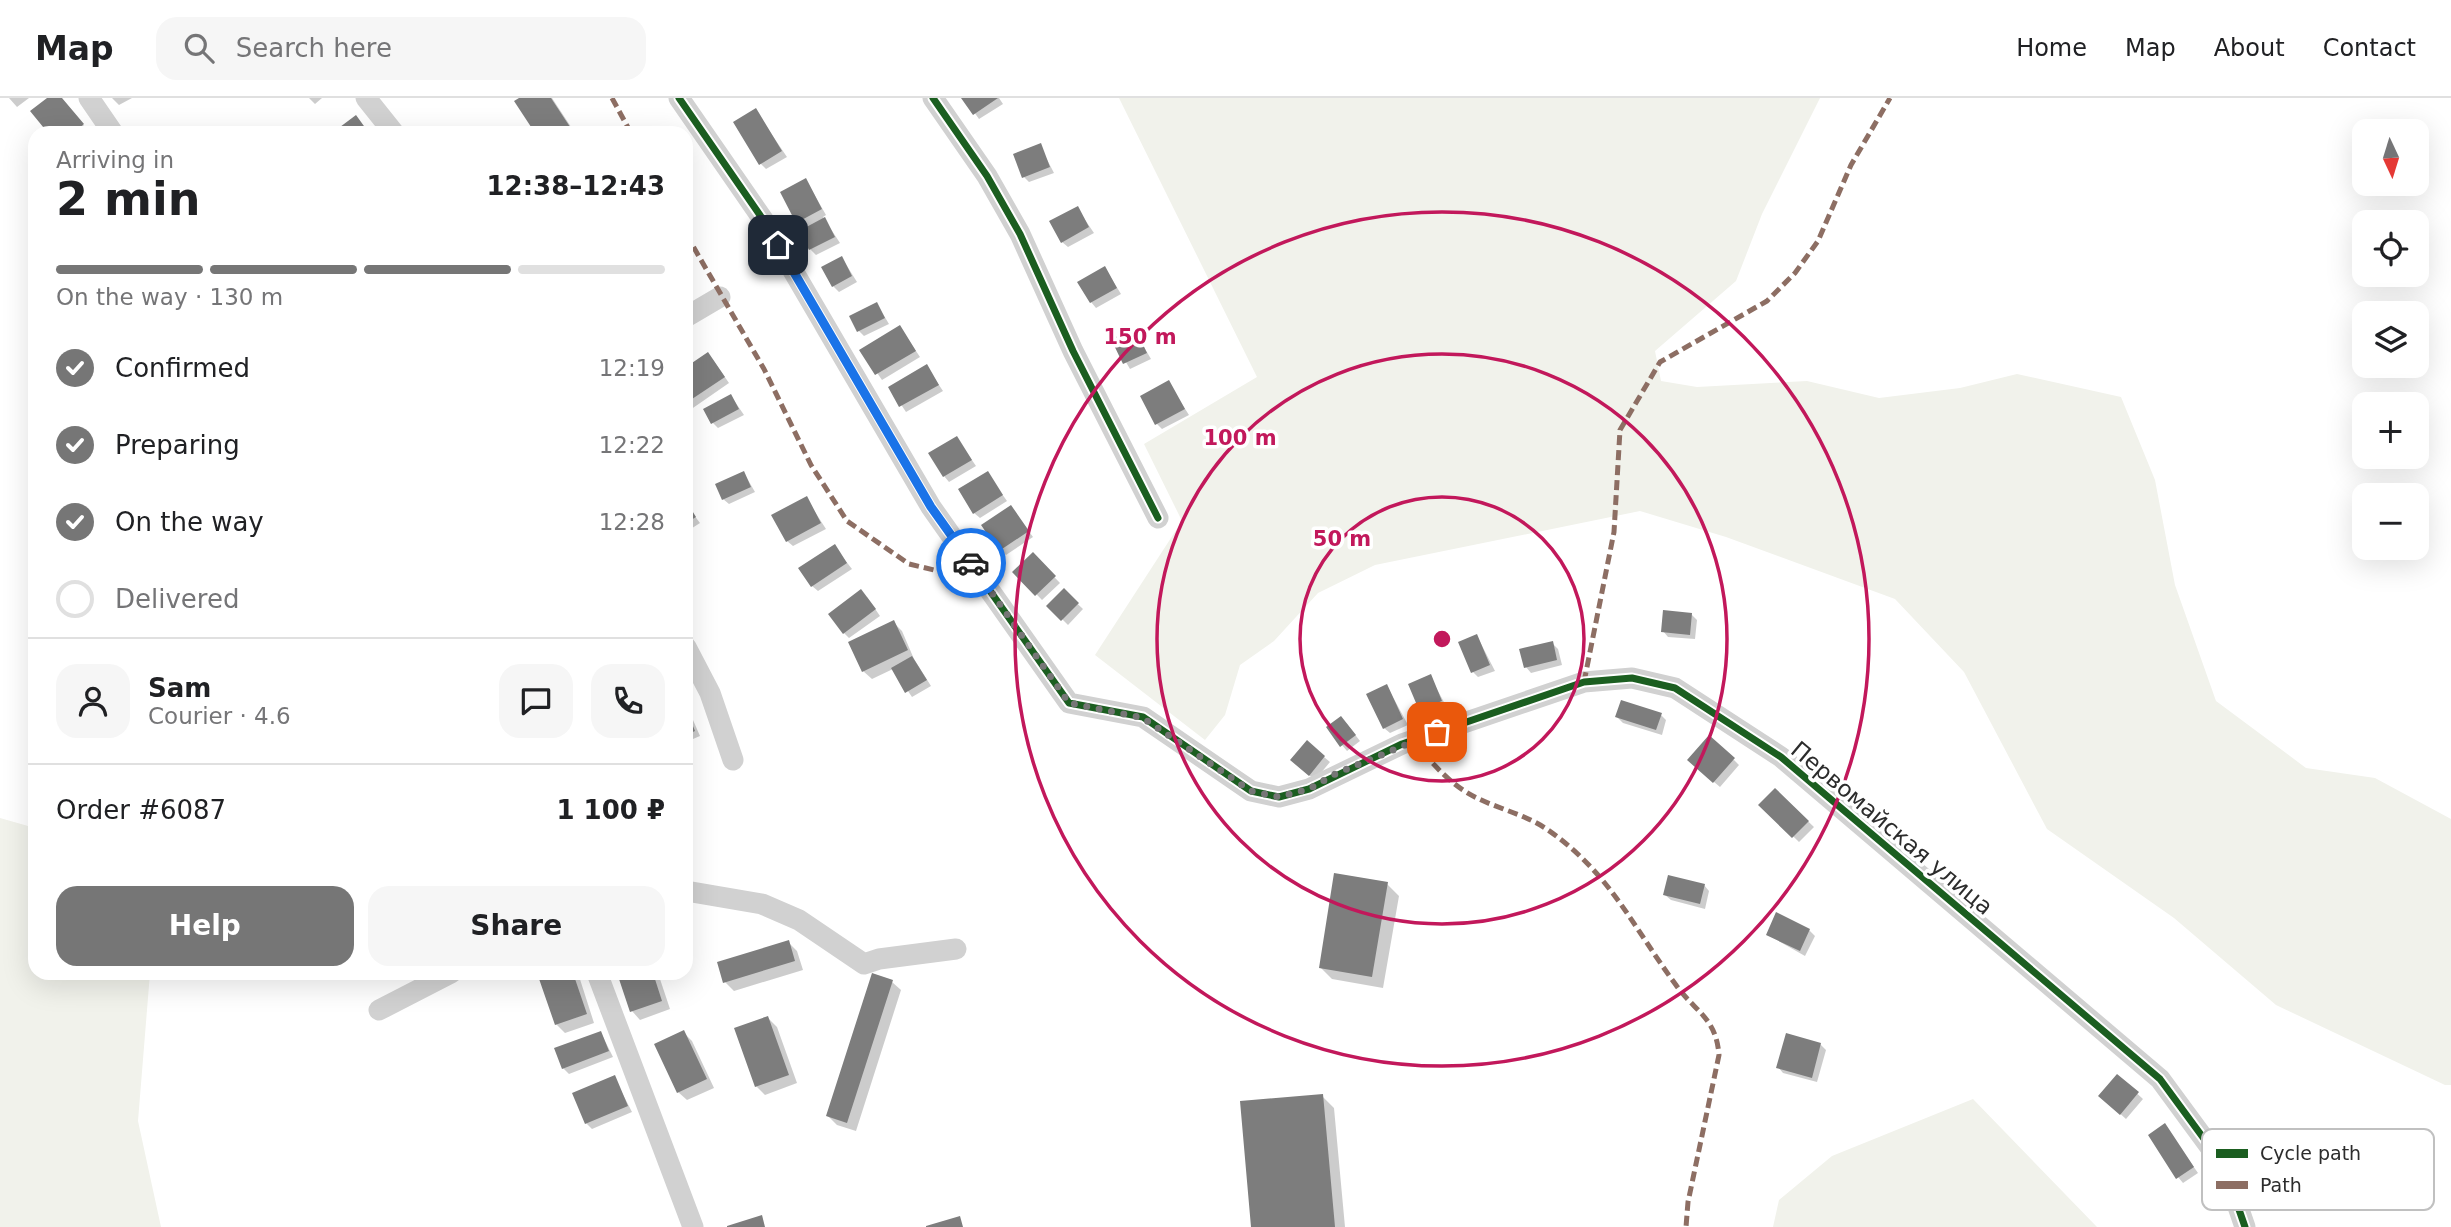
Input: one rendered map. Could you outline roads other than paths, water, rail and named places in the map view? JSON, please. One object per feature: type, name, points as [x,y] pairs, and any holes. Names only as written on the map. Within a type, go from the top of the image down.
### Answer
[{"type":"street","points":[[89,98],[108,126]]},
{"type":"street","points":[[366,98],[388,126]]},
{"type":"street","name":"Первомайская улица","points":[[679,98],[764,221],[931,507],[1069,703],[1143,718],[1251,791],[1279,797],[1309,789],[1402,744],[1584,681],[1632,678],[1675,688],[1781,757],[2160,1079],[2202,1136]]},
{"type":"street","points":[[933,98],[987,176],[1020,234],[1073,351],[1158,518]]},
{"type":"street","points":[[693,313],[720,297]]},
{"type":"street","points":[[693,660],[710,693],[733,760]]},
{"type":"street","points":[[693,892],[762,904],[799,920],[864,964],[879,959],[956,950]]},
{"type":"street","points":[[379,1010],[437,980]]},
{"type":"street","points":[[600,980],[693,1227]]},
{"type":"street","name":"Первомайская улица","points":[[2239,1210],[2245,1227]]}]
